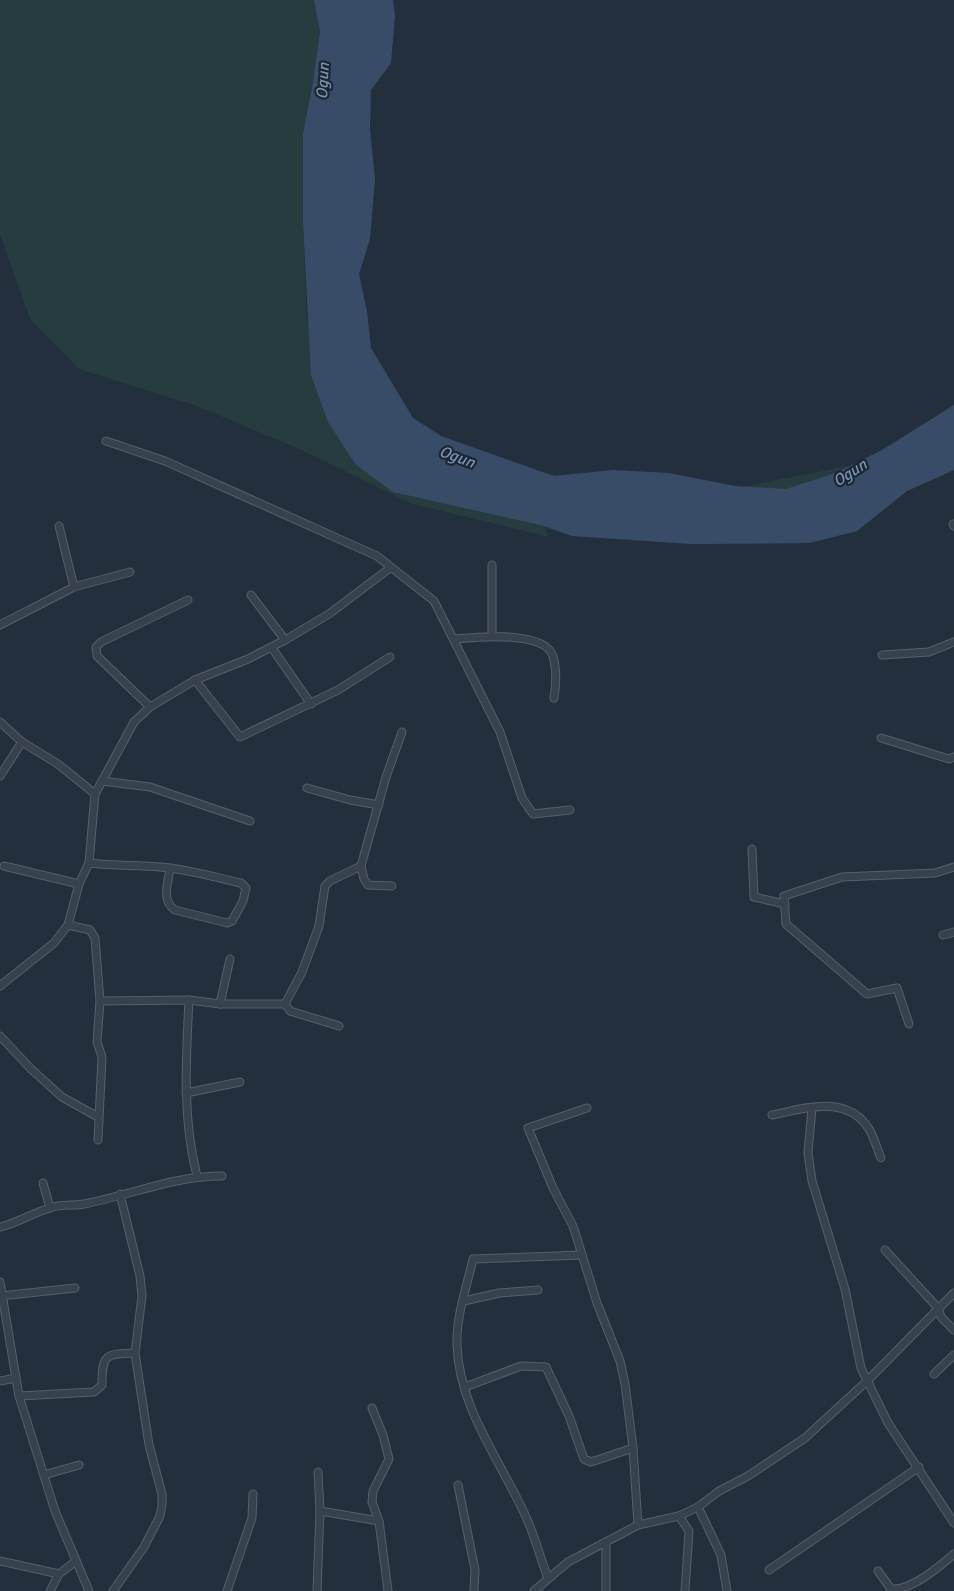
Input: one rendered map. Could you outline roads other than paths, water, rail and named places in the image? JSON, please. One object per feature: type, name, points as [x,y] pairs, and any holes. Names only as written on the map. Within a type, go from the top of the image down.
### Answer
[{"type":"street","points":[[106,441],[165,461],[377,556],[434,601],[455,639],[500,732],[522,798],[528,809],[533,814],[570,810]]},
{"type":"street","points":[[59,526],[74,587]]},
{"type":"street","points":[[492,565],[492,636]]},
{"type":"street","points":[[0,986],[54,943],[68,925],[79,884],[89,863],[96,794],[129,728],[150,707],[195,680],[272,648],[329,614],[390,568]]},
{"type":"street","points":[[0,624],[74,587],[130,572]]},
{"type":"street","points":[[251,595],[285,640]]},
{"type":"street","points":[[150,707],[98,656],[96,647],[101,642],[188,600]]},
{"type":"street","points":[[455,639],[492,636],[538,642],[552,655],[556,680],[554,698]]},
{"type":"street","points":[[882,655],[929,652],[954,642]]},
{"type":"street","points":[[272,648],[311,704]]},
{"type":"street","points":[[195,680],[240,737],[338,690],[390,657]]},
{"type":"street","points":[[0,722],[22,742],[58,764],[96,794]]},
{"type":"street","points":[[392,886],[366,883],[361,866],[402,732]]},
{"type":"street","points":[[881,738],[949,759],[954,757]]},
{"type":"street","points":[[0,776],[22,742]]},
{"type":"street","points":[[102,781],[150,787],[250,821]]},
{"type":"street","points":[[307,788],[350,800],[379,805]]},
{"type":"street","points":[[752,849],[754,897],[785,904]]},
{"type":"street","points":[[89,863],[170,868],[244,884],[246,888],[245,895],[232,921],[228,923],[169,907],[166,901],[170,868]]},
{"type":"street","points":[[4,866],[79,884]]},
{"type":"street","points":[[285,1004],[302,972],[319,926],[325,886],[330,881],[361,866]]},
{"type":"street","points":[[908,1024],[897,988],[867,994],[786,924],[784,896],[842,877],[935,872],[954,867]]},
{"type":"street","points":[[68,925],[90,930],[94,938],[100,1001],[97,1042],[102,1057],[98,1140]]},
{"type":"street","points":[[943,935],[954,932]]},
{"type":"street","points":[[220,1004],[230,959]]},
{"type":"street","points":[[100,1001],[188,1000],[220,1004],[285,1004]]},
{"type":"street","points":[[188,1000],[186,1093],[188,1133],[197,1176]]},
{"type":"street","points":[[285,1004],[290,1011],[339,1026]]},
{"type":"street","points":[[0,1036],[31,1069],[62,1097],[98,1117]]},
{"type":"street","points":[[186,1093],[240,1082]]},
{"type":"street","points":[[772,1115],[832,1105],[854,1114],[870,1130],[881,1158]]},
{"type":"street","points":[[586,1108],[528,1128],[553,1188],[573,1226],[620,1361],[625,1384],[638,1525]]},
{"type":"street","points":[[812,1108],[808,1153],[812,1181],[845,1289],[861,1368],[888,1423],[954,1523]]},
{"type":"street","points":[[0,1227],[17,1223],[50,1208],[84,1204],[197,1176],[222,1176]]},
{"type":"street","points":[[43,1183],[50,1208]]},
{"type":"street","points":[[113,1591],[144,1547],[160,1516],[162,1505],[162,1494],[149,1445],[135,1352],[142,1296],[140,1276],[120,1194]]},
{"type":"street","points":[[885,1250],[938,1308],[941,1318],[954,1330]]},
{"type":"street","points":[[548,1578],[526,1518],[478,1426],[465,1387],[457,1344],[473,1259],[582,1255]]},
{"type":"street","points":[[0,1282],[19,1396],[54,1511],[89,1591]]},
{"type":"street","points":[[1,1296],[76,1288]]},
{"type":"street","points":[[464,1301],[499,1292],[538,1290]]},
{"type":"street","points":[[534,1591],[568,1562],[638,1525],[679,1516],[698,1507],[719,1491],[748,1476],[804,1438],[867,1381],[954,1293]]},
{"type":"street","points":[[19,1396],[94,1392],[102,1385],[102,1363],[105,1359],[116,1354],[135,1352]]},
{"type":"street","points":[[934,1374],[954,1355]]},
{"type":"street","points":[[465,1387],[521,1366],[546,1367],[569,1416],[584,1459],[591,1462],[632,1448]]},
{"type":"street","points":[[0,1381],[16,1378]]},
{"type":"street","points":[[372,1408],[383,1435],[389,1459],[372,1497],[379,1521],[388,1591]]},
{"type":"street","points":[[44,1475],[79,1465]]},
{"type":"street","points":[[769,1570],[918,1467]]},
{"type":"street","points":[[317,1591],[320,1511],[318,1472]]},
{"type":"street","points":[[458,1485],[475,1570],[474,1591]]},
{"type":"street","points":[[227,1591],[252,1518],[253,1494]]},
{"type":"street","points":[[698,1507],[721,1555],[727,1591]]},
{"type":"street","points":[[320,1511],[379,1521]]},
{"type":"street","points":[[679,1516],[688,1532],[685,1591]]},
{"type":"street","points":[[606,1543],[606,1591]]},
{"type":"street","points":[[878,1571],[891,1589],[904,1591],[933,1572],[954,1554]]},
{"type":"street","points":[[0,1561],[60,1574]]},
{"type":"street","points":[[50,1591],[60,1574],[76,1561]]},
{"type":"water","name":"Ogun","points":[[314,0],[393,0],[395,16],[391,63],[371,90],[370,129],[375,179],[370,239],[359,274],[367,311],[371,348],[413,418],[441,436],[554,476],[613,470],[669,473],[735,486],[786,489],[836,473],[882,450],[954,405],[954,470],[907,491],[857,531],[809,543],[692,544],[572,536],[544,526],[393,492],[356,465],[328,422],[311,375],[303,223],[303,133],[320,32]]}]
